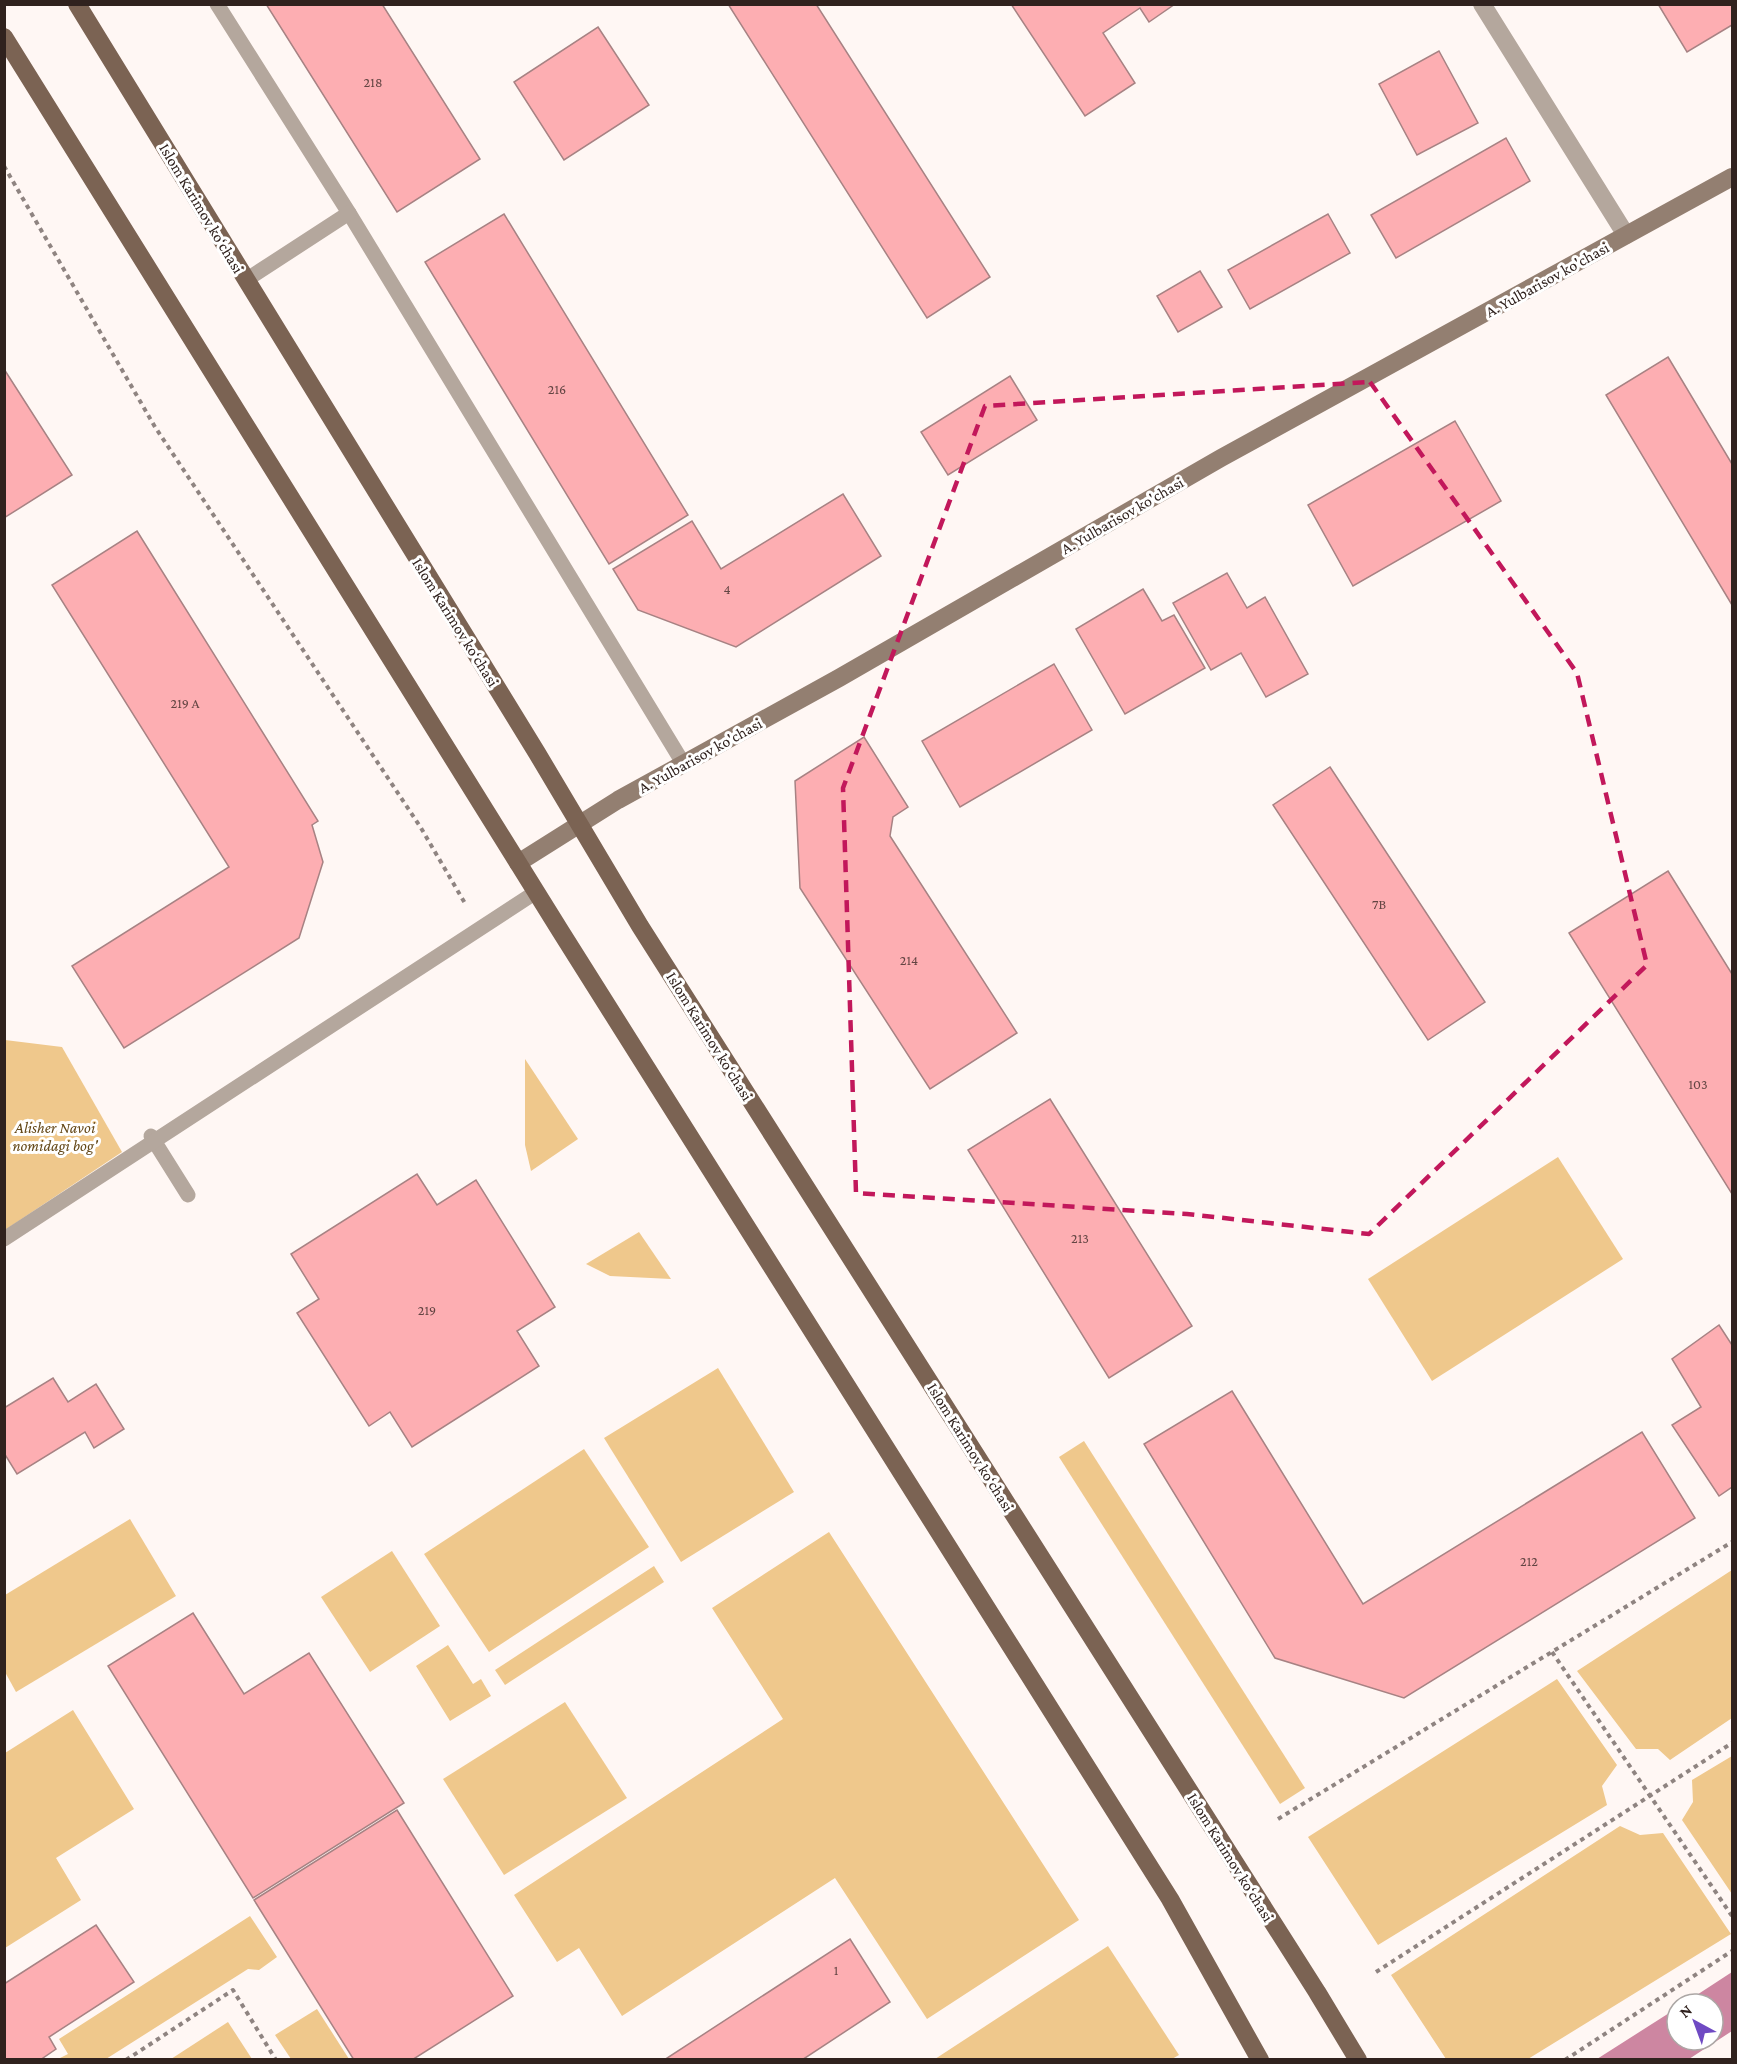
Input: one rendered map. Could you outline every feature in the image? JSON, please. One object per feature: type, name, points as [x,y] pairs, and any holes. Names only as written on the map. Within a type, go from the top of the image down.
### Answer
[{"type":"main road","name":"Islom Karimov ko‘chasi","points":[[77,4],[640,926],[1358,2060]]},
{"type":"main road","points":[[4,37],[536,892],[1170,1899],[1260,2060]]},
{"type":"street","points":[[1482,4],[1626,235]]},
{"type":"street","name":"A. Yulbarisov ko'chasi","points":[[518,863],[683,763],[839,678],[1221,458],[1732,177]]},
{"type":"lane","points":[[217,4],[349,213],[683,763]]},
{"type":"lane","points":[[246,280],[349,213]]},
{"type":"lane","points":[[4,1239],[152,1138],[536,892]]},
{"type":"lane","points":[[152,1138],[188,1196]]},
{"type":"path","points":[[4,166],[155,427],[421,828],[468,909]]},
{"type":"path","points":[[1278,1819],[1732,1542]]},
{"type":"path","points":[[1552,1652],[1732,1916]]},
{"type":"path","points":[[1376,1972],[1732,1743]]},
{"type":"path","points":[[1565,2060],[1732,1951]]},
{"type":"path","points":[[126,2060],[233,1990],[276,2060]]},
{"type":"highlighted area","points":[[1370,382],[1577,673],[1647,965],[1369,1234],[1187,1214],[856,1193],[843,788],[985,406]]},
{"type":"green space","name":"Alisher Navoi nomidagi bog'","points":[[5,1040],[62,1047],[122,1152],[5,1230]]},
{"type":"green space","points":[[525,1059],[578,1139],[531,1171],[525,1145]]},
{"type":"green space","points":[[1558,1157],[1623,1259],[1432,1381],[1368,1279]]},
{"type":"green space","points":[[639,1232],[671,1279],[610,1276],[586,1264]]},
{"type":"green space","points":[[718,1368],[794,1492],[681,1562],[604,1438]]},
{"type":"green space","points":[[1084,1441],[1305,1788],[1280,1804],[1059,1457]]},
{"type":"green space","points":[[584,1449],[649,1547],[489,1652],[424,1554]]},
{"type":"green space","points":[[130,1519],[176,1596],[16,1692],[5,1672],[5,1595]]},
{"type":"green space","points":[[829,1532],[1079,1920],[927,2019],[835,1878],[622,2016],[579,1948],[557,1962],[514,1895],[783,1719],[712,1608]]},
{"type":"green space","points":[[392,1551],[440,1626],[370,1672],[321,1597]]},
{"type":"green space","points":[[654,1566],[664,1582],[505,1685],[495,1670]]},
{"type":"green space","points":[[1732,1570],[1732,1718],[1670,1760],[1658,1749],[1636,1749],[1577,1671]]},
{"type":"green space","points":[[448,1645],[473,1684],[481,1679],[491,1696],[450,1721],[416,1666]]},
{"type":"green space","points":[[1557,1679],[1617,1765],[1602,1786],[1607,1805],[1378,1945],[1308,1837]]},
{"type":"green space","points":[[565,1702],[627,1798],[504,1875],[443,1779]]},
{"type":"green space","points":[[73,1710],[134,1809],[56,1858],[81,1900],[5,1948],[5,1753]]},
{"type":"green space","points":[[1732,1756],[1732,1894],[1682,1820],[1693,1802],[1692,1780]]},
{"type":"green space","points":[[1620,1826],[1640,1835],[1663,1833],[1731,1934],[1528,2059],[1446,2059],[1391,1975]]},
{"type":"green space","points":[[250,1916],[277,1957],[259,1970],[248,1969],[106,2059],[58,2059],[68,2054],[59,2039]]},
{"type":"green space","points":[[1108,1946],[1179,2055],[1172,2059],[935,2059]]},
{"type":"green space","points":[[317,2009],[349,2059],[291,2059],[275,2035]]},
{"type":"green space","points":[[228,2022],[252,2059],[171,2059]]},
{"type":"shaded area","points":[[1732,1972],[1732,2031],[1725,2036],[1725,1992],[1701,1992]]},
{"type":"shaded area","points":[[1665,2016],[1665,2052],[1700,2052],[1689,2059],[1597,2059]]},
{"type":"building","points":[[266,4],[382,4],[480,159],[397,212]]},
{"type":"building","points":[[728,4],[816,4],[990,277],[927,318]]},
{"type":"building","points":[[1011,4],[1175,4],[1149,22],[1140,8],[1103,33],[1135,83],[1085,116]]},
{"type":"building","points":[[1658,4],[1732,4],[1732,25],[1687,52]]},
{"type":"building","points":[[598,27],[649,105],[564,160],[514,82]]},
{"type":"building","points":[[1439,51],[1478,123],[1417,155],[1379,84]]},
{"type":"building","points":[[1506,138],[1530,181],[1396,258],[1371,215]]},
{"type":"building","points":[[504,214],[688,515],[609,564],[425,262]]},
{"type":"building","points":[[1328,214],[1350,253],[1250,309],[1228,270]]},
{"type":"building","points":[[1200,271],[1222,307],[1178,332],[1157,296]]},
{"type":"building","points":[[1668,357],[1732,464],[1732,605],[1606,395]]},
{"type":"building","points":[[4,369],[72,475],[4,518]]},
{"type":"building","points":[[1010,376],[1037,420],[948,475],[921,432]]},
{"type":"building","points":[[1455,421],[1501,501],[1353,586],[1308,505]]},
{"type":"building","points":[[843,494],[881,556],[736,647],[638,610],[613,569],[692,521],[721,569]]},
{"type":"building","points":[[137,531],[318,821],[312,825],[323,862],[299,938],[124,1048],[72,966],[229,867],[52,585]]},
{"type":"building","points":[[1227,573],[1247,608],[1265,597],[1308,674],[1266,697],[1241,653],[1211,670],[1173,603]]},
{"type":"building","points":[[1143,589],[1162,621],[1174,615],[1205,668],[1125,714],[1076,629]]},
{"type":"building","points":[[1054,664],[1092,730],[960,807],[922,741]]},
{"type":"building","points":[[864,737],[908,807],[893,817],[890,836],[1017,1033],[930,1089],[800,888],[795,781]]},
{"type":"building","points":[[1330,767],[1485,1002],[1428,1040],[1273,805]]},
{"type":"building","points":[[1668,871],[1732,974],[1732,1194],[1569,933]]},
{"type":"building","points":[[1050,1099],[1192,1326],[1109,1378],[968,1150]]},
{"type":"building","points":[[417,1174],[437,1205],[476,1180],[555,1307],[517,1331],[539,1366],[412,1447],[390,1412],[369,1426],[297,1313],[319,1299],[291,1254]]},
{"type":"building","points":[[1719,1325],[1732,1345],[1732,1487],[1719,1496],[1672,1425],[1701,1407],[1672,1359]]},
{"type":"building","points":[[53,1378],[68,1402],[96,1384],[124,1429],[94,1448],[85,1432],[17,1474],[4,1453],[4,1408]]},
{"type":"building","points":[[1232,1391],[1363,1604],[1642,1432],[1695,1518],[1404,1698],[1275,1658],[1144,1444]]},
{"type":"building","points":[[193,1613],[244,1694],[309,1653],[404,1803],[253,1898],[108,1666]]},
{"type":"building","points":[[397,1810],[513,1996],[412,2060],[354,2060],[254,1900]]},
{"type":"building","points":[[96,1925],[134,1982],[49,2037],[56,2049],[40,2060],[4,2060],[4,1984]]},
{"type":"building","points":[[850,1939],[890,2002],[802,2060],[664,2060]]}]
